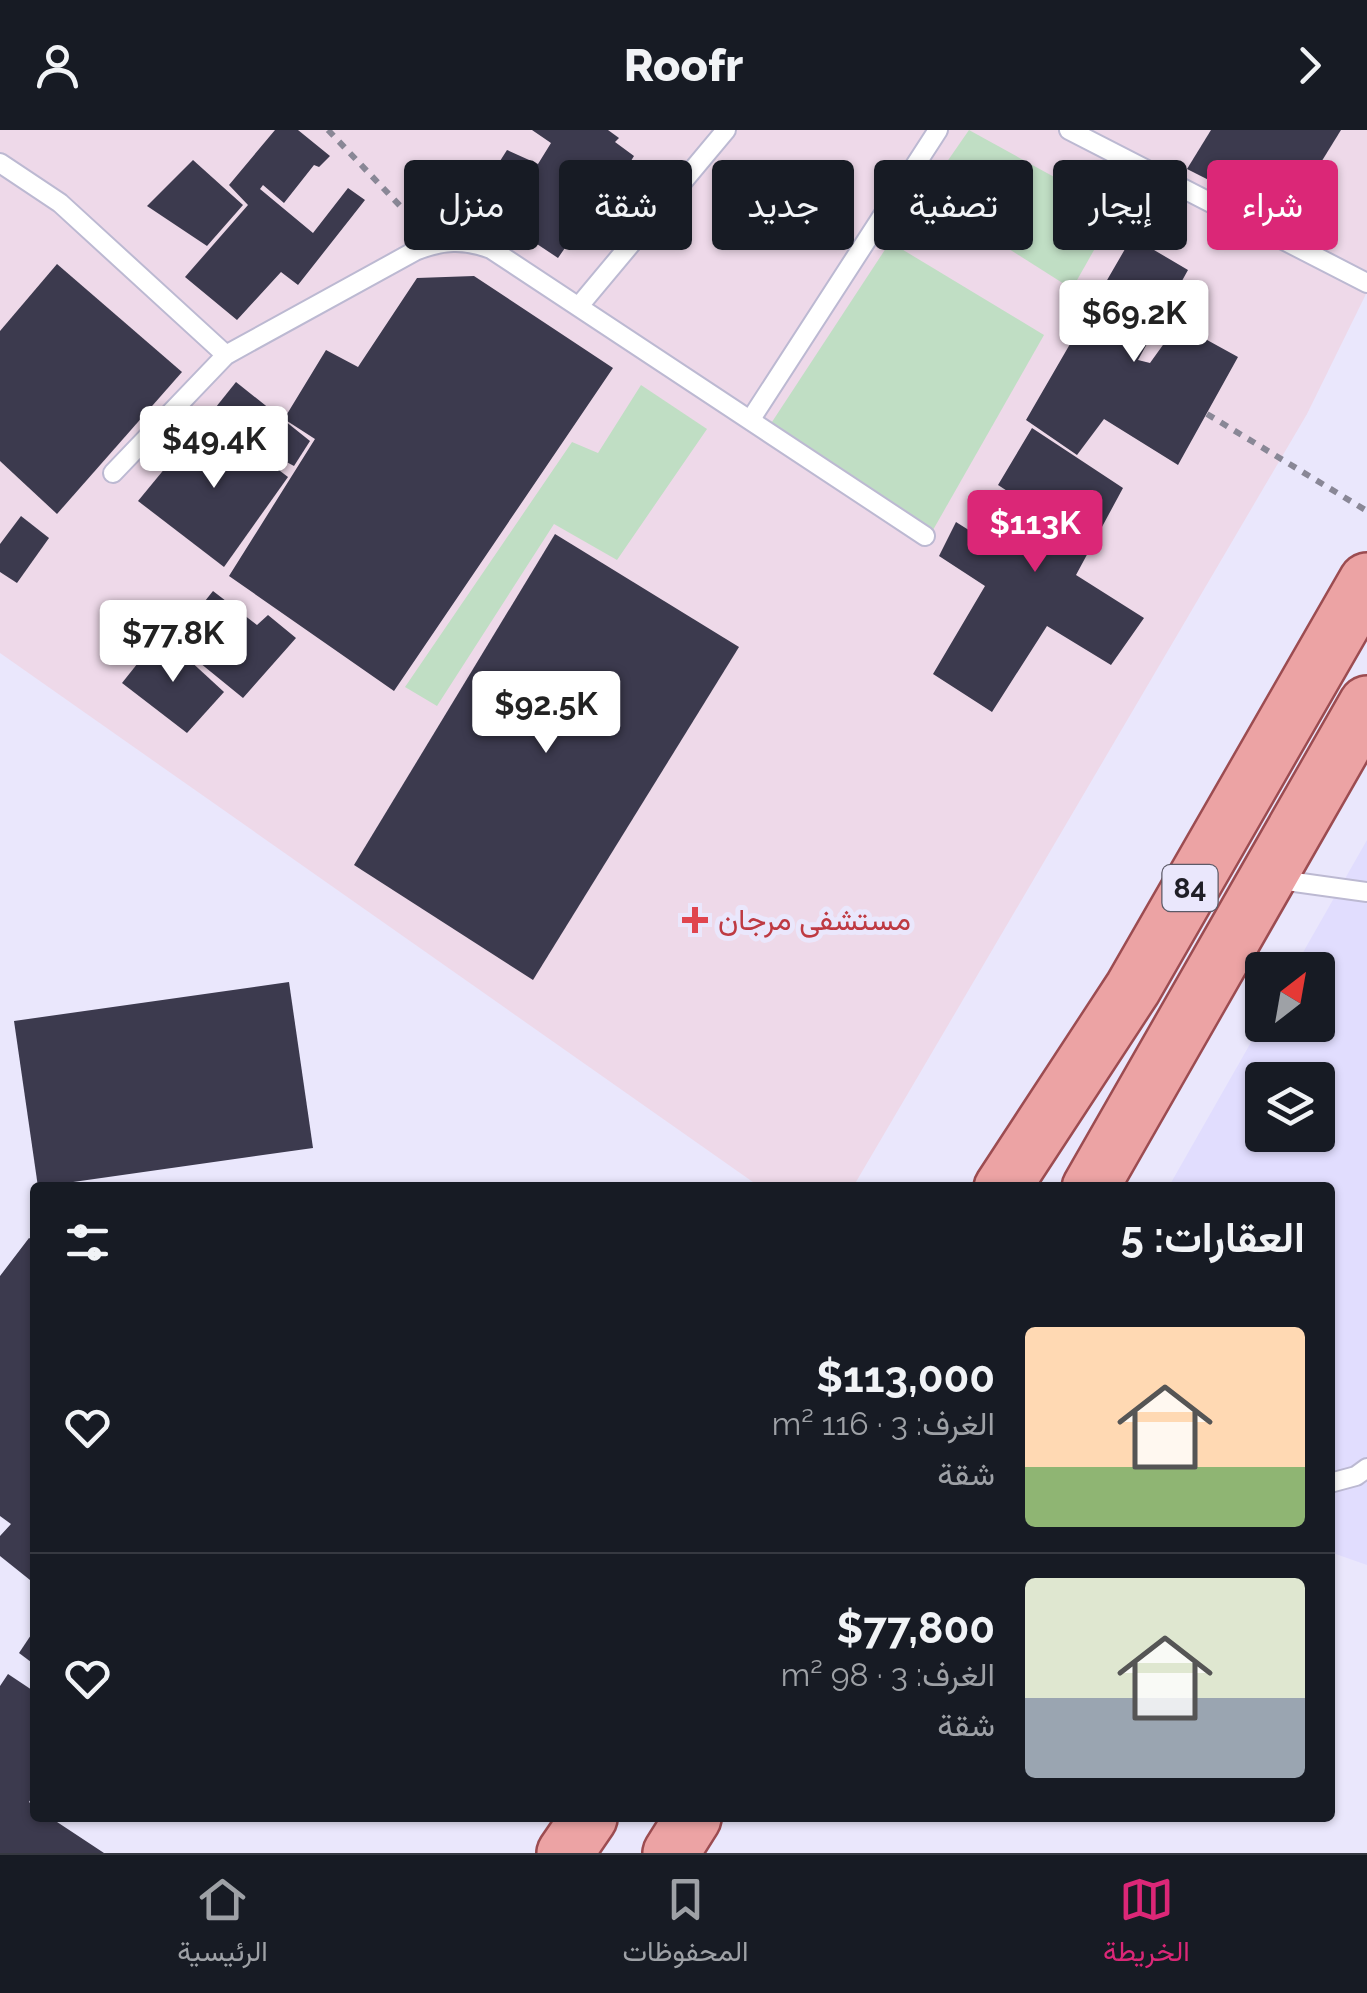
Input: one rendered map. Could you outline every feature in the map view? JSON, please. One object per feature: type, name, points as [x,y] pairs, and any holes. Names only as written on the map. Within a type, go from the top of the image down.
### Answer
[{"type":"main road","name":"84","points":[[1006,1182],[1133,988],[1367,582]]},
{"type":"main road","name":"84","points":[[1093,1182],[1367,704]]},
{"type":"main road","points":[[565,1853],[585,1822]]},
{"type":"main road","points":[[670,1853],[690,1822]]},
{"type":"lane","points":[[579,306],[726,130]]},
{"type":"lane","points":[[750,419],[938,130]]},
{"type":"lane","points":[[1068,130],[1367,283]]},
{"type":"lane","points":[[0,163],[60,203],[226,355]]},
{"type":"lane","points":[[113,473],[226,355],[415,251],[445,241],[477,244],[492,250],[925,536]]},
{"type":"lane","points":[[1268,879],[1367,892]]},
{"type":"lane","points":[[1335,1482],[1356,1476],[1367,1468]]},
{"type":"path","points":[[328,130],[404,210]]},
{"type":"path","points":[[1206,414],[1367,510]]},
{"type":"shaded area","name":"مستشفى مرجان","points":[[0,130],[1367,130],[1367,292],[1307,414],[856,1182],[753,1182],[0,653]]},
{"type":"shaded area","points":[[1367,840],[1367,1565],[1335,1554],[1335,1182],[1171,1182],[1251,1042],[1335,1042],[1335,952],[1303,952]]},
{"type":"green space","points":[[969,130],[1023,160],[948,160]]},
{"type":"green space","points":[[1033,165],[1053,176],[1053,250],[1094,250],[1072,289],[1011,250],[1033,250]]},
{"type":"green space","points":[[885,250],[903,250],[1044,335],[933,530],[770,425]]},
{"type":"green space","points":[[641,385],[707,429],[617,560],[554,524],[437,706],[405,687],[572,442],[598,453]]},
{"type":"building","points":[[275,130],[298,130],[330,156],[319,167],[314,165],[284,203],[263,185],[260,189],[313,233],[348,188],[365,200],[298,285],[281,272],[237,320],[185,277],[248,205],[229,185]]},
{"type":"building","points":[[532,130],[608,130],[619,138],[615,142],[634,156],[632,160],[559,160],[559,250],[564,250],[558,258],[539,245],[539,162],[551,143]]},
{"type":"building","points":[[1211,130],[1341,130],[1322,160],[1207,160],[1207,179],[1187,169]]},
{"type":"building","points":[[507,150],[529,160],[501,160]]},
{"type":"building","points":[[193,160],[243,205],[207,246],[147,206]]},
{"type":"building","points":[[1124,250],[1154,250],[1188,270],[1138,360],[1150,363],[1178,324],[1238,357],[1178,465],[1104,419],[1077,455],[1026,420]]},
{"type":"building","points":[[57,264],[182,372],[57,514],[0,461],[0,331]]},
{"type":"building","points":[[474,276],[613,368],[394,691],[229,576],[315,439],[284,419],[326,350],[358,367],[417,278]]},
{"type":"building","points":[[236,382],[310,441],[294,466],[253,444],[212,412]]},
{"type":"building","points":[[208,416],[288,477],[224,567],[138,501]]},
{"type":"building","points":[[1032,428],[1123,488],[1076,575],[1144,618],[1111,665],[1047,626],[992,712],[933,674],[985,586],[939,556],[956,522],[1002,551],[1029,505],[998,485]]},
{"type":"building","points":[[21,516],[49,538],[17,583],[0,572],[0,544]]},
{"type":"building","points":[[555,534],[739,647],[533,980],[354,865]]},
{"type":"building","points":[[213,591],[257,625],[268,615],[296,638],[243,698],[173,641]]},
{"type":"building","points":[[161,634],[224,692],[187,733],[122,683]]},
{"type":"building","points":[[289,982],[313,1148],[73,1182],[37,1182],[14,1021]]},
{"type":"building","points":[[30,1238],[30,1580],[0,1556],[0,1536],[11,1524],[0,1516],[0,1276]]},
{"type":"building","points":[[30,1636],[30,1661],[19,1653]]},
{"type":"building","points":[[8,1674],[30,1689],[30,1822],[57,1822],[104,1853],[0,1853],[0,1686]]},
{"type":"place","name":"مستشفى مرجان","points":[[695,920]]}]
